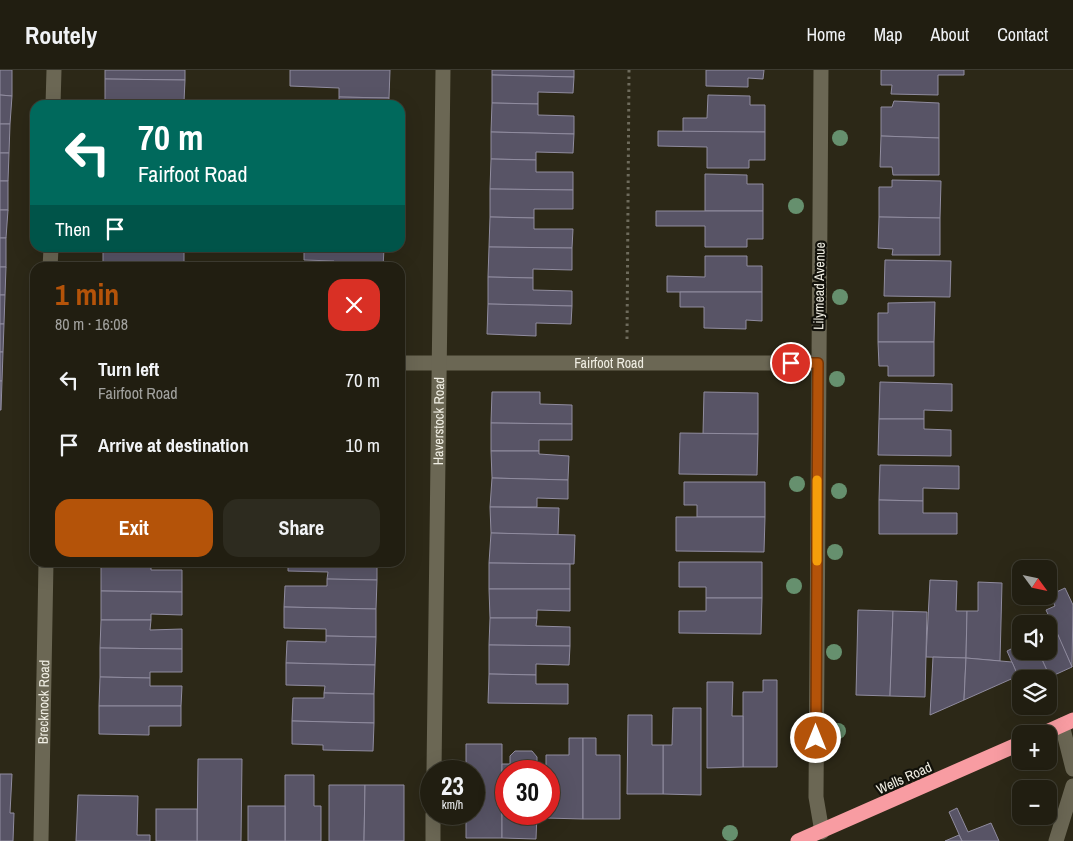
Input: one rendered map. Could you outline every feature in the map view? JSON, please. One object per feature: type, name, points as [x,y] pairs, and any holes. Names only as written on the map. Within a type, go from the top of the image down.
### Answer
[{"type":"highway","name":"Wells Road","points":[[798,841],[1012,747]]},
{"type":"street","points":[[53,100],[54,70]]},
{"type":"street","name":"Haverstock Road","points":[[434,760],[442,70]]},
{"type":"street","name":"Lilymead Avenue","points":[[822,70],[818,363],[816,797],[822,832]]},
{"type":"street","name":"Fairfoot Road","points":[[405,363],[818,363]]},
{"type":"street","name":"Brecknock Road","points":[[41,841],[46,567]]},
{"type":"street","points":[[1067,722],[1073,769]]},
{"type":"street","points":[[1056,841],[1073,786]]},
{"type":"street","points":[[433,825],[433,841]]},
{"type":"path","points":[[626,364],[629,70]]},
{"type":"building","points":[[0,70],[12,70],[12,96],[0,95]]},
{"type":"building","points":[[105,70],[185,70],[185,80],[105,79]]},
{"type":"building","points":[[290,70],[390,70],[389,98],[339,97],[339,88],[290,86]]},
{"type":"building","points":[[492,70],[574,70],[574,77],[492,75]]},
{"type":"building","points":[[706,70],[764,70],[763,79],[748,78],[748,87],[706,86]]},
{"type":"building","points":[[881,70],[964,70],[964,75],[938,75],[938,95],[891,94],[892,85],[881,85]]},
{"type":"building","points":[[492,75],[574,77],[573,93],[538,92],[538,104],[492,103]]},
{"type":"building","points":[[105,79],[185,80],[184,100],[105,100]]},
{"type":"building","points":[[0,95],[12,96],[10,124],[0,124]]},
{"type":"building","points":[[708,95],[750,96],[750,105],[765,105],[765,132],[683,132],[683,118],[707,118]]},
{"type":"building","points":[[339,97],[389,98],[389,100],[339,100]]},
{"type":"building","points":[[894,101],[939,103],[939,138],[881,136],[881,107],[892,107]]},
{"type":"building","points":[[492,103],[538,104],[538,115],[574,116],[574,134],[491,132]]},
{"type":"building","points":[[0,124],[10,124],[9,153],[0,153]]},
{"type":"building","points":[[658,131],[765,132],[765,160],[749,160],[749,168],[707,168],[707,147],[658,146]]},
{"type":"building","points":[[491,132],[574,134],[573,153],[536,152],[536,160],[491,159]]},
{"type":"building","points":[[881,136],[939,138],[939,175],[893,175],[892,167],[880,167]]},
{"type":"building","points":[[0,153],[9,153],[8,181],[0,181]]},
{"type":"building","points":[[491,159],[536,160],[536,172],[573,172],[573,190],[490,189]]},
{"type":"building","points":[[705,174],[747,175],[747,184],[763,184],[763,211],[705,211]]},
{"type":"building","points":[[892,180],[941,181],[940,218],[879,217],[879,187],[892,187]]},
{"type":"building","points":[[0,181],[8,181],[8,210],[0,210]]},
{"type":"building","points":[[490,189],[573,190],[573,209],[534,209],[534,218],[490,217]]},
{"type":"building","points":[[0,210],[8,210],[6,238],[0,238]]},
{"type":"building","points":[[656,211],[763,211],[763,239],[747,239],[747,247],[705,247],[705,226],[656,226]]},
{"type":"building","points":[[490,217],[534,218],[534,229],[573,229],[572,248],[489,247]]},
{"type":"building","points":[[879,217],[940,218],[940,255],[892,255],[893,249],[878,248]]},
{"type":"building","points":[[0,238],[6,238],[6,267],[0,267]]},
{"type":"building","points":[[489,247],[572,248],[572,270],[533,269],[533,278],[488,277]]},
{"type":"building","points":[[103,252],[184,252],[184,262],[103,262]]},
{"type":"building","points":[[304,252],[384,252],[383,262],[304,260]]},
{"type":"building","points":[[705,256],[747,256],[747,266],[762,266],[762,292],[667,292],[667,276],[705,277]]},
{"type":"building","points":[[885,260],[951,261],[950,297],[884,296]]},
{"type":"building","points":[[0,267],[6,267],[5,295],[0,295]]},
{"type":"building","points":[[488,277],[533,278],[533,290],[572,291],[572,306],[488,304]]},
{"type":"building","points":[[680,292],[762,292],[762,321],[746,320],[746,329],[704,328],[704,307],[680,307]]},
{"type":"building","points":[[0,295],[5,295],[4,324],[0,324]]},
{"type":"building","points":[[935,302],[934,342],[878,342],[878,313],[888,313],[888,303]]},
{"type":"building","points":[[488,304],[572,306],[571,324],[536,323],[536,336],[487,334]]},
{"type":"building","points":[[0,324],[4,324],[3,352],[0,352]]},
{"type":"building","points":[[878,342],[934,342],[934,376],[888,376],[888,366],[879,366]]},
{"type":"building","points":[[0,352],[3,352],[2,381],[0,381]]},
{"type":"building","points":[[0,381],[2,381],[1,410],[0,410]]},
{"type":"building","points":[[880,382],[952,384],[952,411],[924,410],[924,419],[879,419]]},
{"type":"building","points":[[492,392],[540,392],[540,404],[572,405],[572,424],[491,423]]},
{"type":"building","points":[[704,392],[758,393],[758,434],[703,434]]},
{"type":"building","points":[[879,419],[924,419],[924,429],[951,430],[951,456],[878,455]]},
{"type":"building","points":[[491,423],[572,424],[572,440],[539,440],[539,451],[491,451]]},
{"type":"building","points":[[680,433],[758,434],[757,475],[679,474]]},
{"type":"building","points":[[491,451],[539,451],[539,454],[569,456],[568,480],[492,478]]},
{"type":"building","points":[[880,465],[959,466],[959,489],[923,488],[923,501],[879,500]]},
{"type":"building","points":[[492,478],[568,480],[568,499],[537,498],[537,507],[490,507]]},
{"type":"building","points":[[684,482],[765,482],[765,517],[697,517],[697,505],[684,505]]},
{"type":"building","points":[[879,500],[923,501],[923,513],[957,513],[957,534],[879,534]]},
{"type":"building","points":[[490,507],[559,508],[558,535],[491,533]]},
{"type":"building","points":[[676,517],[765,517],[764,552],[676,551]]},
{"type":"building","points":[[491,533],[575,535],[574,564],[489,563]]},
{"type":"building","points":[[679,562],[762,562],[762,598],[706,598],[706,587],[679,587]]},
{"type":"building","points":[[489,563],[570,564],[570,589],[489,589]]},
{"type":"building","points":[[101,567],[151,567],[151,570],[182,570],[182,592],[101,591]]},
{"type":"building","points":[[288,567],[377,567],[377,580],[327,579],[328,572],[288,571]]},
{"type":"building","points":[[327,579],[377,580],[376,609],[284,607],[285,586],[327,586]]},
{"type":"building","points":[[930,580],[957,581],[956,611],[967,611],[966,658],[926,657]]},
{"type":"building","points":[[978,582],[1002,583],[1000,661],[966,658],[967,611],[978,611]]},
{"type":"building","points":[[1065,588],[1073,605],[1072,667],[1057,634],[1057,615],[1048,615],[1046,610],[1058,605],[1058,591]]},
{"type":"building","points":[[489,589],[570,589],[570,611],[537,610],[537,618],[490,618]]},
{"type":"building","points":[[101,591],[182,592],[182,615],[151,614],[151,620],[101,620]]},
{"type":"building","points":[[706,598],[762,598],[761,634],[679,633],[679,611],[706,611]]},
{"type":"building","points":[[284,607],[376,609],[376,637],[326,636],[326,629],[284,628]]},
{"type":"building","points":[[858,610],[893,611],[890,696],[856,695]]},
{"type":"building","points":[[893,611],[927,612],[925,697],[890,696]]},
{"type":"building","points":[[490,618],[537,618],[536,626],[570,627],[570,646],[489,645]]},
{"type":"building","points":[[101,620],[151,620],[150,630],[182,629],[182,649],[100,648]]},
{"type":"building","points":[[1057,633],[1072,667],[1057,674],[1057,670],[1047,670],[1042,660],[1057,660]]},
{"type":"building","points":[[326,636],[376,637],[375,665],[286,663],[287,641],[326,642]]},
{"type":"building","points":[[489,645],[570,646],[569,665],[536,664],[536,675],[489,674]]},
{"type":"building","points":[[100,648],[182,649],[182,672],[150,672],[150,678],[100,677]]},
{"type":"building","points":[[1012,648],[1012,660],[1042,660],[1047,670],[1015,670],[1007,651]]},
{"type":"building","points":[[933,657],[966,658],[964,700],[930,715]]},
{"type":"building","points":[[966,658],[1012,662],[1015,670],[1012,670],[1012,679],[964,700]]},
{"type":"building","points":[[286,663],[375,665],[374,694],[324,693],[325,686],[286,685]]},
{"type":"building","points":[[489,674],[536,675],[536,684],[568,684],[568,704],[488,703]]},
{"type":"building","points":[[100,677],[150,678],[150,686],[182,686],[181,706],[99,706]]},
{"type":"building","points":[[763,680],[777,680],[777,767],[743,767],[743,692],[763,692]]},
{"type":"building","points":[[707,682],[733,682],[732,716],[743,716],[743,767],[707,768]]},
{"type":"building","points":[[324,693],[374,694],[374,723],[292,721],[293,698],[324,698]]},
{"type":"building","points":[[99,706],[181,706],[181,726],[149,726],[149,735],[99,734]]},
{"type":"building","points":[[673,708],[701,708],[701,795],[663,794],[663,745],[672,745]]},
{"type":"building","points":[[628,715],[652,715],[652,745],[663,745],[663,794],[627,794]]},
{"type":"building","points":[[292,721],[374,723],[373,751],[323,750],[323,745],[292,744]]},
{"type":"building","points":[[569,738],[583,738],[583,819],[560,818],[560,760],[546,760],[546,755],[569,755]]},
{"type":"building","points":[[583,738],[596,738],[596,755],[620,755],[620,819],[583,819]]},
{"type":"building","points":[[466,744],[502,744],[502,760],[495,760],[495,825],[502,825],[502,838],[466,838],[466,825],[485,825],[485,760],[466,760]]},
{"type":"building","points":[[515,751],[532,751],[537,760],[510,760],[510,756]]},
{"type":"building","points":[[198,759],[242,759],[241,841],[197,841]]},
{"type":"building","points":[[0,774],[12,774],[10,813],[14,813],[13,841],[0,841]]},
{"type":"building","points":[[285,775],[314,775],[314,806],[321,806],[321,841],[285,841]]},
{"type":"building","points":[[329,785],[365,785],[364,841],[329,841]]},
{"type":"building","points":[[365,785],[404,785],[404,841],[364,841]]},
{"type":"building","points":[[78,795],[138,796],[137,835],[150,835],[150,841],[76,841]]},
{"type":"building","points":[[248,806],[285,806],[285,841],[248,841]]},
{"type":"building","points":[[957,808],[968,832],[991,823],[999,841],[962,841],[949,812]]},
{"type":"building","points":[[156,809],[197,809],[197,841],[156,841]]},
{"type":"building","points":[[502,825],[537,825],[536,839],[502,838]]},
{"type":"building","points":[[959,835],[962,841],[945,841]]},
{"type":"slow traffic","points":[[817,480],[817,561]]},
{"type":"route","points":[[791,363],[818,363],[816,738]]}]
